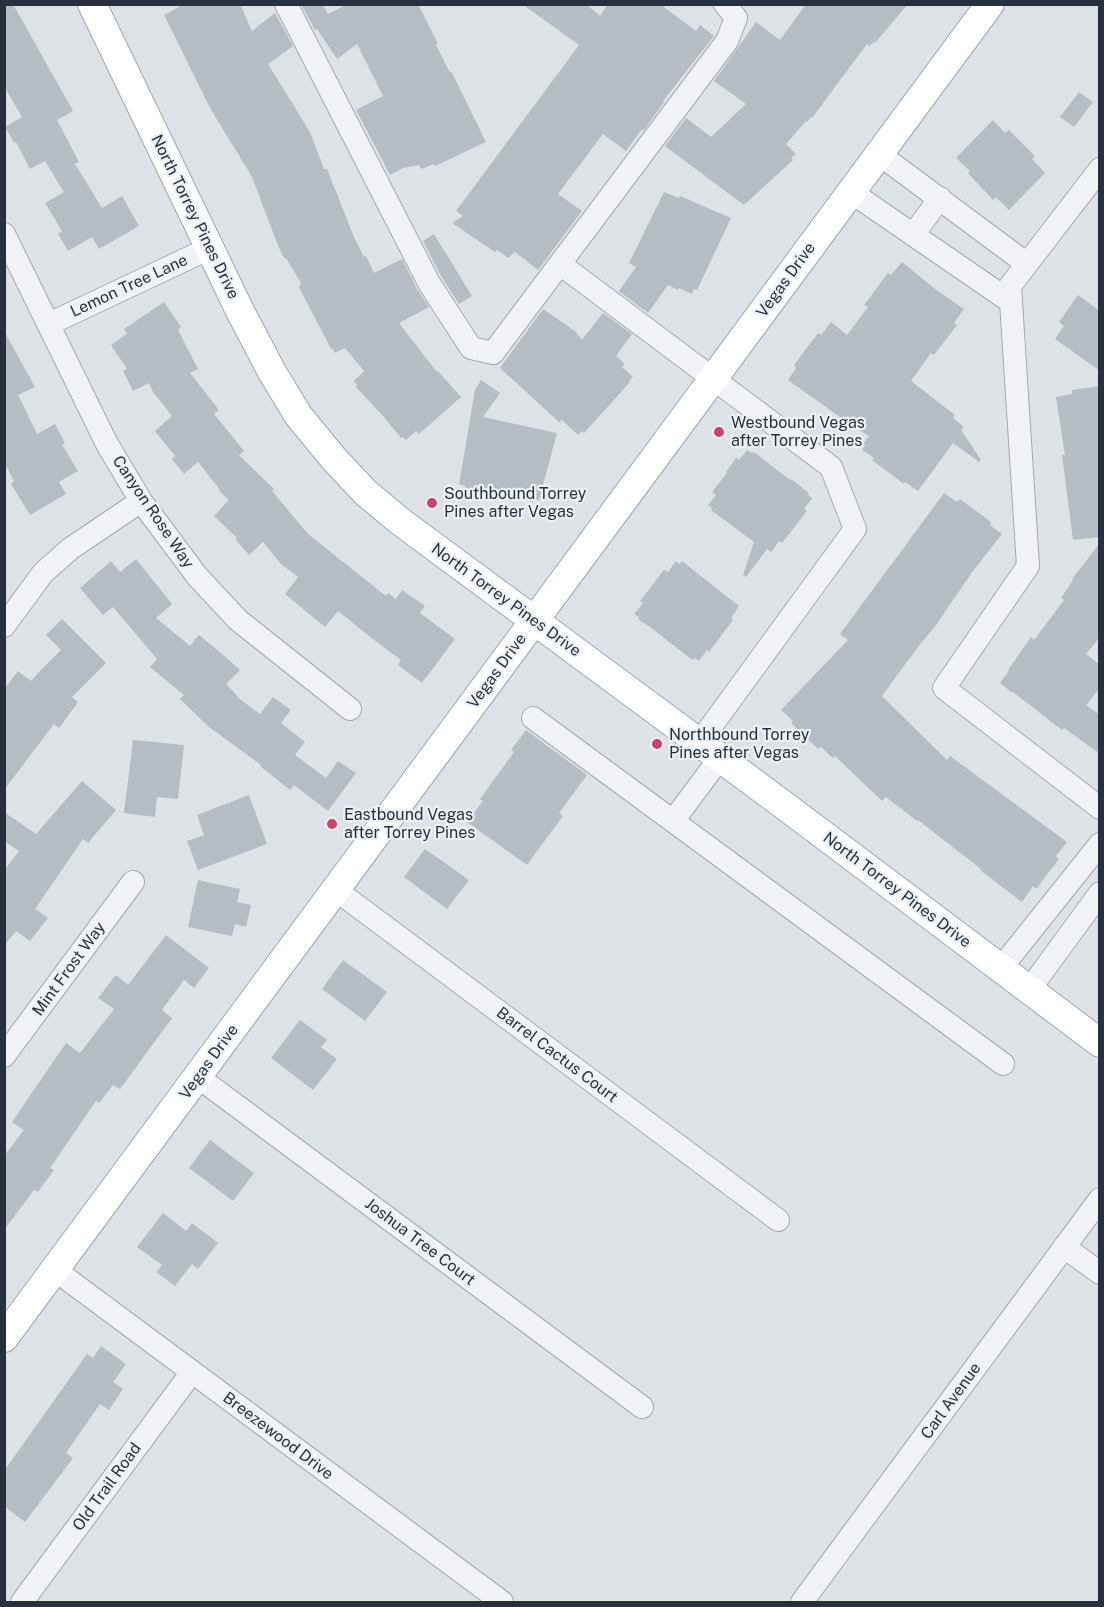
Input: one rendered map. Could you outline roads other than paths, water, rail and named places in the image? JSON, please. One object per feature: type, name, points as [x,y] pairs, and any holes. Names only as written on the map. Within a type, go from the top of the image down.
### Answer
[{"type":"main road","name":"North Torrey Pines Drive","points":[[92,4],[240,311],[272,372],[298,415],[366,493],[401,522],[1100,1043]]},
{"type":"main road","name":"Vegas Drive","points":[[4,1338],[990,4]]},
{"type":"street","points":[[286,4],[429,283],[471,348],[493,352],[727,41],[736,18],[725,4]]},
{"type":"street","points":[[879,154],[1027,264]]},
{"type":"street","points":[[1100,169],[1010,286],[1028,566],[944,688],[1100,808]]},
{"type":"street","points":[[851,192],[1011,302]]},
{"type":"street","points":[[913,235],[940,198]]},
{"type":"street","name":"Canyon Rose Way","points":[[4,234],[107,444],[141,501],[197,576],[238,620],[350,709]]},
{"type":"street","name":"Lemon Tree Lane","points":[[49,324],[210,248]]},
{"type":"street","points":[[560,264],[831,467],[855,529],[709,750],[673,821]]},
{"type":"street","points":[[4,626],[43,573],[70,549],[141,501]]},
{"type":"street","points":[[533,718],[1003,1064]]},
{"type":"street","points":[[1001,968],[1100,844]]},
{"type":"street","name":"Mint Frost Way","points":[[4,1056],[133,882]]},
{"type":"street","name":"Barrel Cactus Court","points":[[336,890],[778,1220]]},
{"type":"street","points":[[1029,990],[1100,893]]},
{"type":"street","name":"Joshua Tree Court","points":[[198,1077],[642,1407]]},
{"type":"street","name":"Carl Avenue","points":[[802,1602],[1100,1199]]},
{"type":"street","points":[[1064,1247],[1100,1273]]},
{"type":"street","name":"Breezewood Drive","points":[[55,1270],[502,1602]]},
{"type":"street","name":"Old Trail Road","points":[[22,1602],[192,1372]]},
{"type":"place","name":"Westbound Vegas after Torrey Pines","points":[[719,432]]},
{"type":"place","name":"Southbound Torrey Pines after Vegas","points":[[432,503]]},
{"type":"place","name":"Northbound Torrey Pines after Vegas","points":[[657,744]]},
{"type":"place","name":"Eastbound Vegas after Torrey Pines","points":[[332,824]]}]
